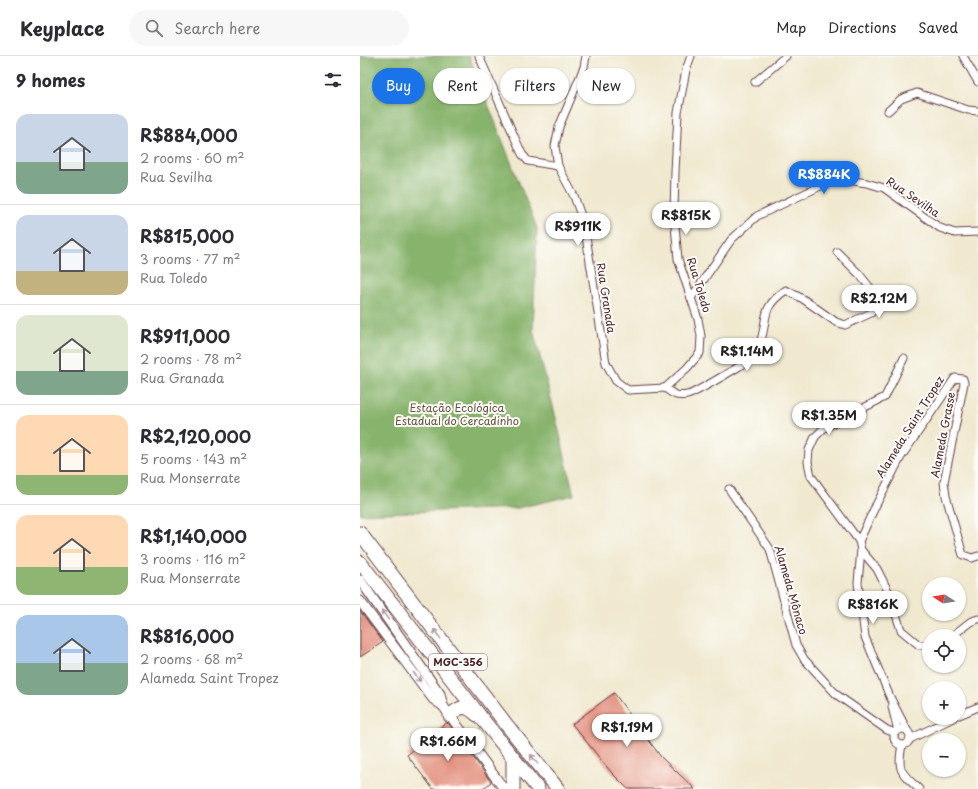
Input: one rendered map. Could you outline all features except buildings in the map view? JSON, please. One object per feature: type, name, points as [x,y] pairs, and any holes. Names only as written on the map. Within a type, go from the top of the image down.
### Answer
[{"type":"highway","name":"MGC-356","points":[[360,533],[506,724],[558,789]]},
{"type":"highway","name":"MGC-356","points":[[360,562],[538,789]]},
{"type":"highway","points":[[447,711],[463,707],[468,708],[484,721]]},
{"type":"highway","points":[[513,758],[513,789]]},
{"type":"street","points":[[479,56],[522,154],[528,161],[558,166]]},
{"type":"street","name":"Rua Granada","points":[[586,56],[584,67],[559,127],[555,146],[558,166],[574,196],[584,224],[606,363],[616,381],[628,390],[665,388]]},
{"type":"street","name":"Rua Toledo","points":[[665,388],[700,354],[701,336],[698,319],[678,259],[674,214],[678,113],[686,70],[691,56]]},
{"type":"street","points":[[755,82],[786,56]]},
{"type":"street","points":[[963,56],[978,82]]},
{"type":"street","points":[[888,111],[901,99],[917,93],[968,110],[978,111]]},
{"type":"street","name":"Rua Sevilha","points":[[691,298],[731,240],[757,216],[827,183],[848,180],[884,188],[940,228],[955,233],[978,232]]},
{"type":"street","points":[[665,388],[675,396],[688,396],[742,365],[756,355],[762,339],[766,312],[774,298],[786,290],[803,299],[836,322],[845,325],[871,313],[878,304],[877,296],[859,274],[837,252]]},
{"type":"street","points":[[902,745],[908,742],[909,735],[890,697],[865,637],[858,583],[861,550],[859,541],[811,476],[808,462],[809,450],[814,437],[824,428],[885,397],[904,358]]},
{"type":"street","name":"Alameda Saint Tropez","points":[[859,541],[901,458],[952,380],[954,378],[959,378]]},
{"type":"street","name":"Alameda Grasse","points":[[959,378],[963,379],[964,383],[944,482],[946,496],[963,555],[972,558],[978,556]]},
{"type":"street","name":"Alameda Mônaco","points":[[729,489],[770,549],[796,645],[804,659],[837,695],[887,730],[897,732]]},
{"type":"street","points":[[861,550],[877,569],[889,593],[901,630],[919,645],[922,645]]},
{"type":"street","points":[[360,580],[440,694],[447,711]]},
{"type":"street","points":[[360,601],[434,699],[447,711],[504,789]]},
{"type":"street","points":[[961,629],[970,622],[978,619]]},
{"type":"street","points":[[890,697],[897,732],[894,739],[902,745]]},
{"type":"street","points":[[966,712],[978,707]]},
{"type":"street","points":[[909,735],[935,725]]},
{"type":"street","points":[[897,732],[904,730],[909,735]]},
{"type":"street","points":[[902,745],[899,758],[903,775],[919,789]]},
{"type":"green space","name":"Estação Ecológica Estadual do Cercadinho","points":[[360,56],[469,56],[474,68],[433,68],[433,104],[488,104],[537,228],[533,330],[574,495],[518,508],[360,514]]}]
